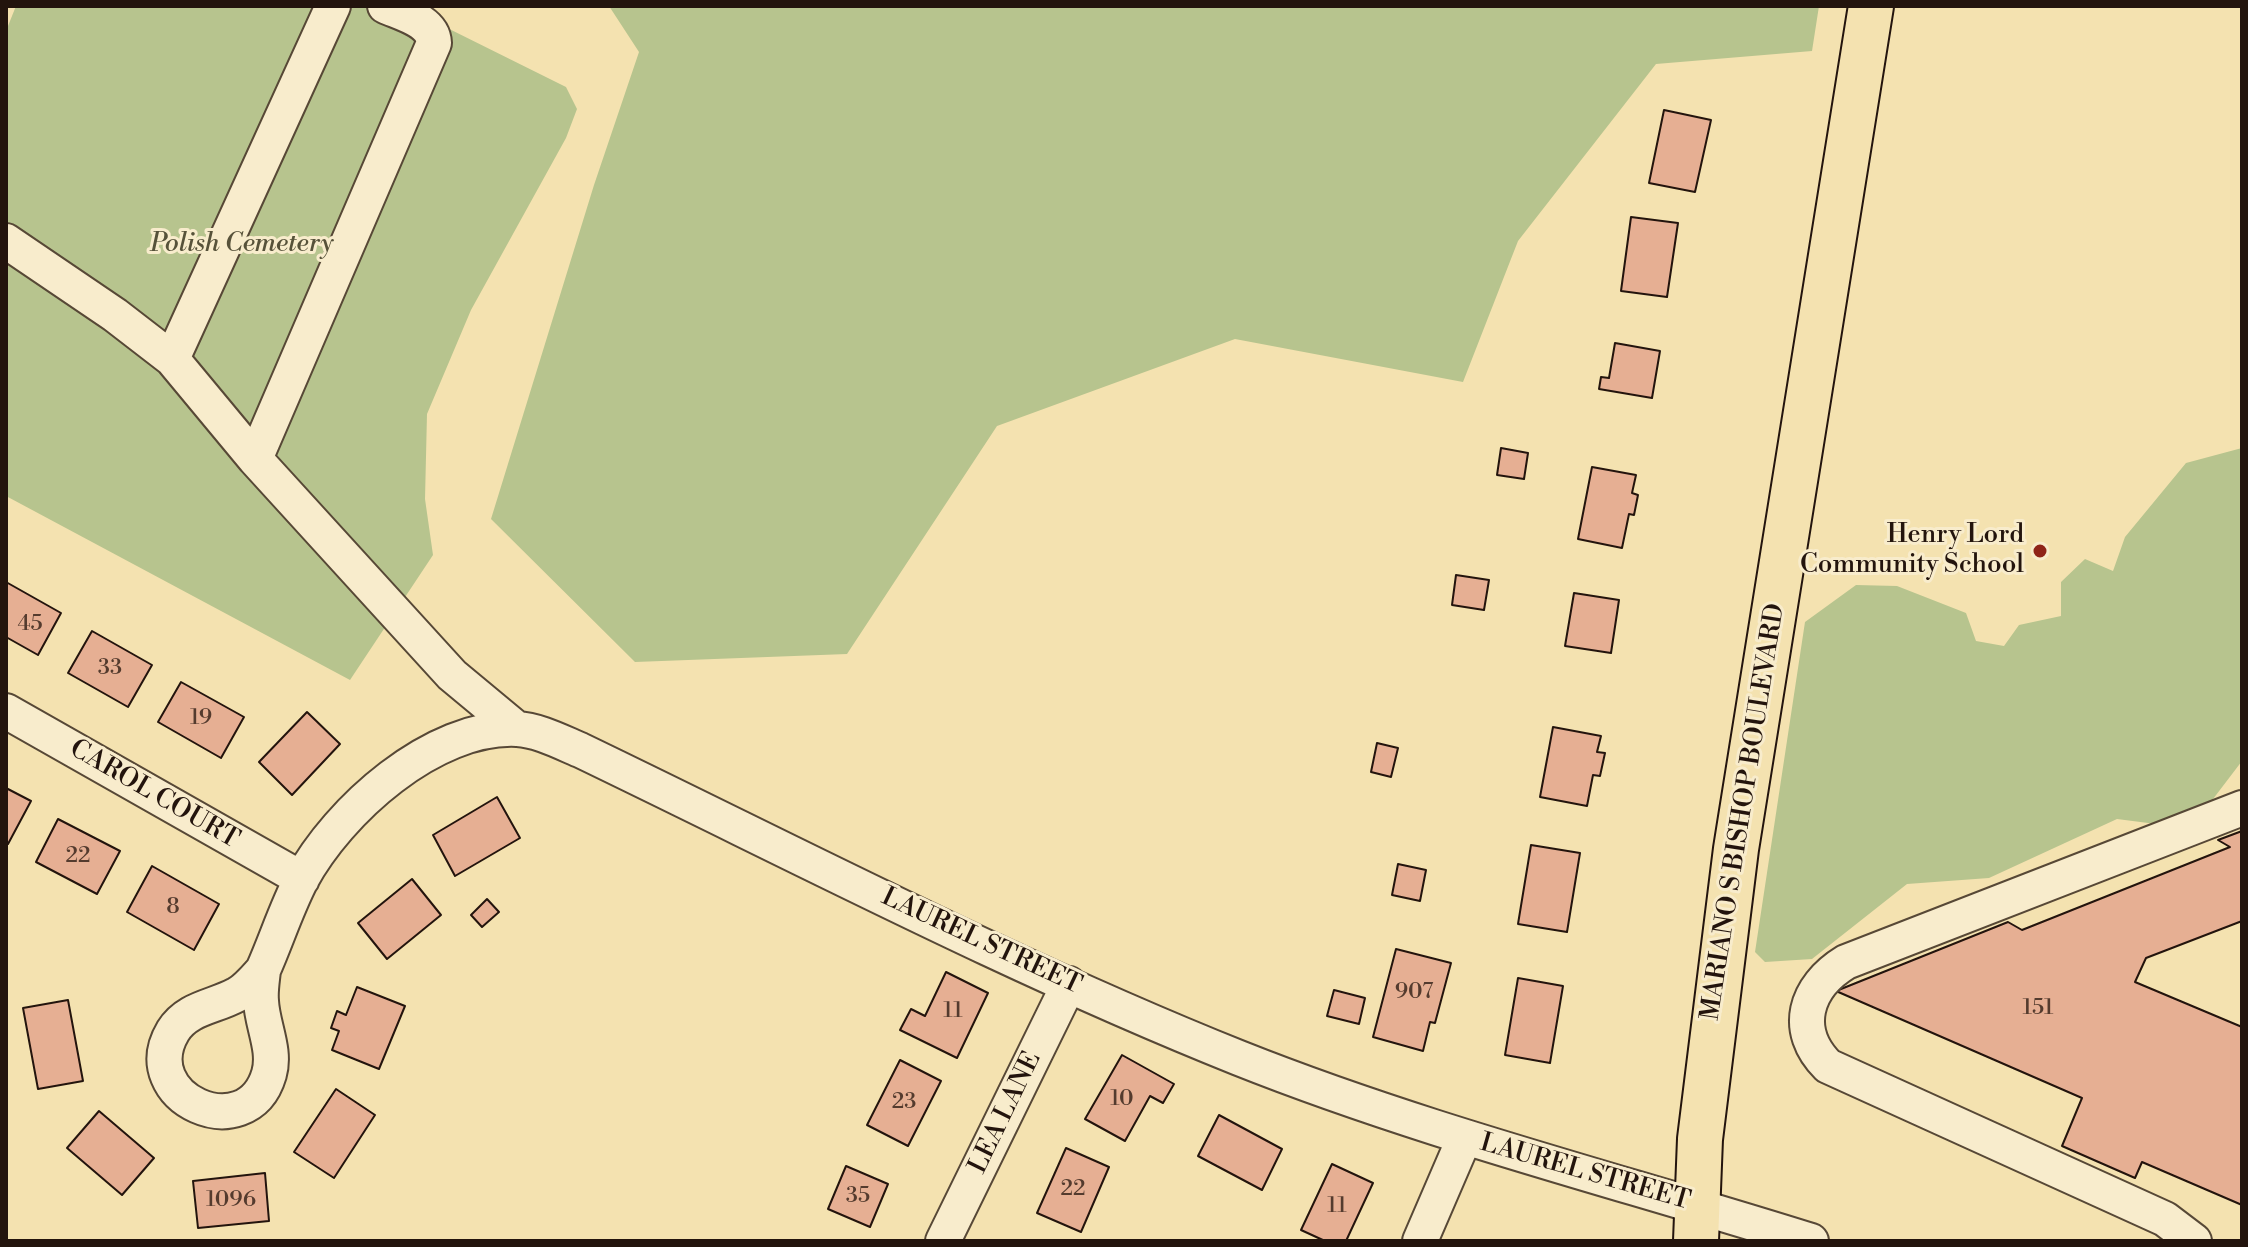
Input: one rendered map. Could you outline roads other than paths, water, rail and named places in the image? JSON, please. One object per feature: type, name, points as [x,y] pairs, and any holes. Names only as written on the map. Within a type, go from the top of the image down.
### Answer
[{"type":"main road","name":"MARIANO S BISHOP BOULEVARD","points":[[1696,1223],[1705,1089],[1736,849],[1871,6]]},
{"type":"street","points":[[172,359],[333,6]]},
{"type":"street","points":[[255,459],[434,43],[434,33],[427,26],[385,6]]},
{"type":"street","points":[[6,241],[115,315],[172,359],[255,459],[452,675],[517,729]]},
{"type":"street","name":"CAROL COURT","points":[[6,711],[302,879]]},
{"type":"street","name":"LAUREL STREET","points":[[263,970],[302,879],[354,812],[402,768],[441,746],[466,737],[517,729],[580,750],[1069,984],[1238,1057],[1696,1223],[1811,1241]]},
{"type":"street","points":[[2194,1241],[2165,1219],[1828,1066],[1811,1044],[1808,1016],[1817,984],[1846,962],[2242,808]]},
{"type":"street","name":"LEA LANE","points":[[943,1241],[1069,984]]},
{"type":"street","points":[[1420,1241],[1464,1139]]},
{"type":"place","name":"Henry Lord Community School","points":[[2040,551]]},
{"type":"park label","name":"Polish Cemetery","points":[[242,245]]}]
